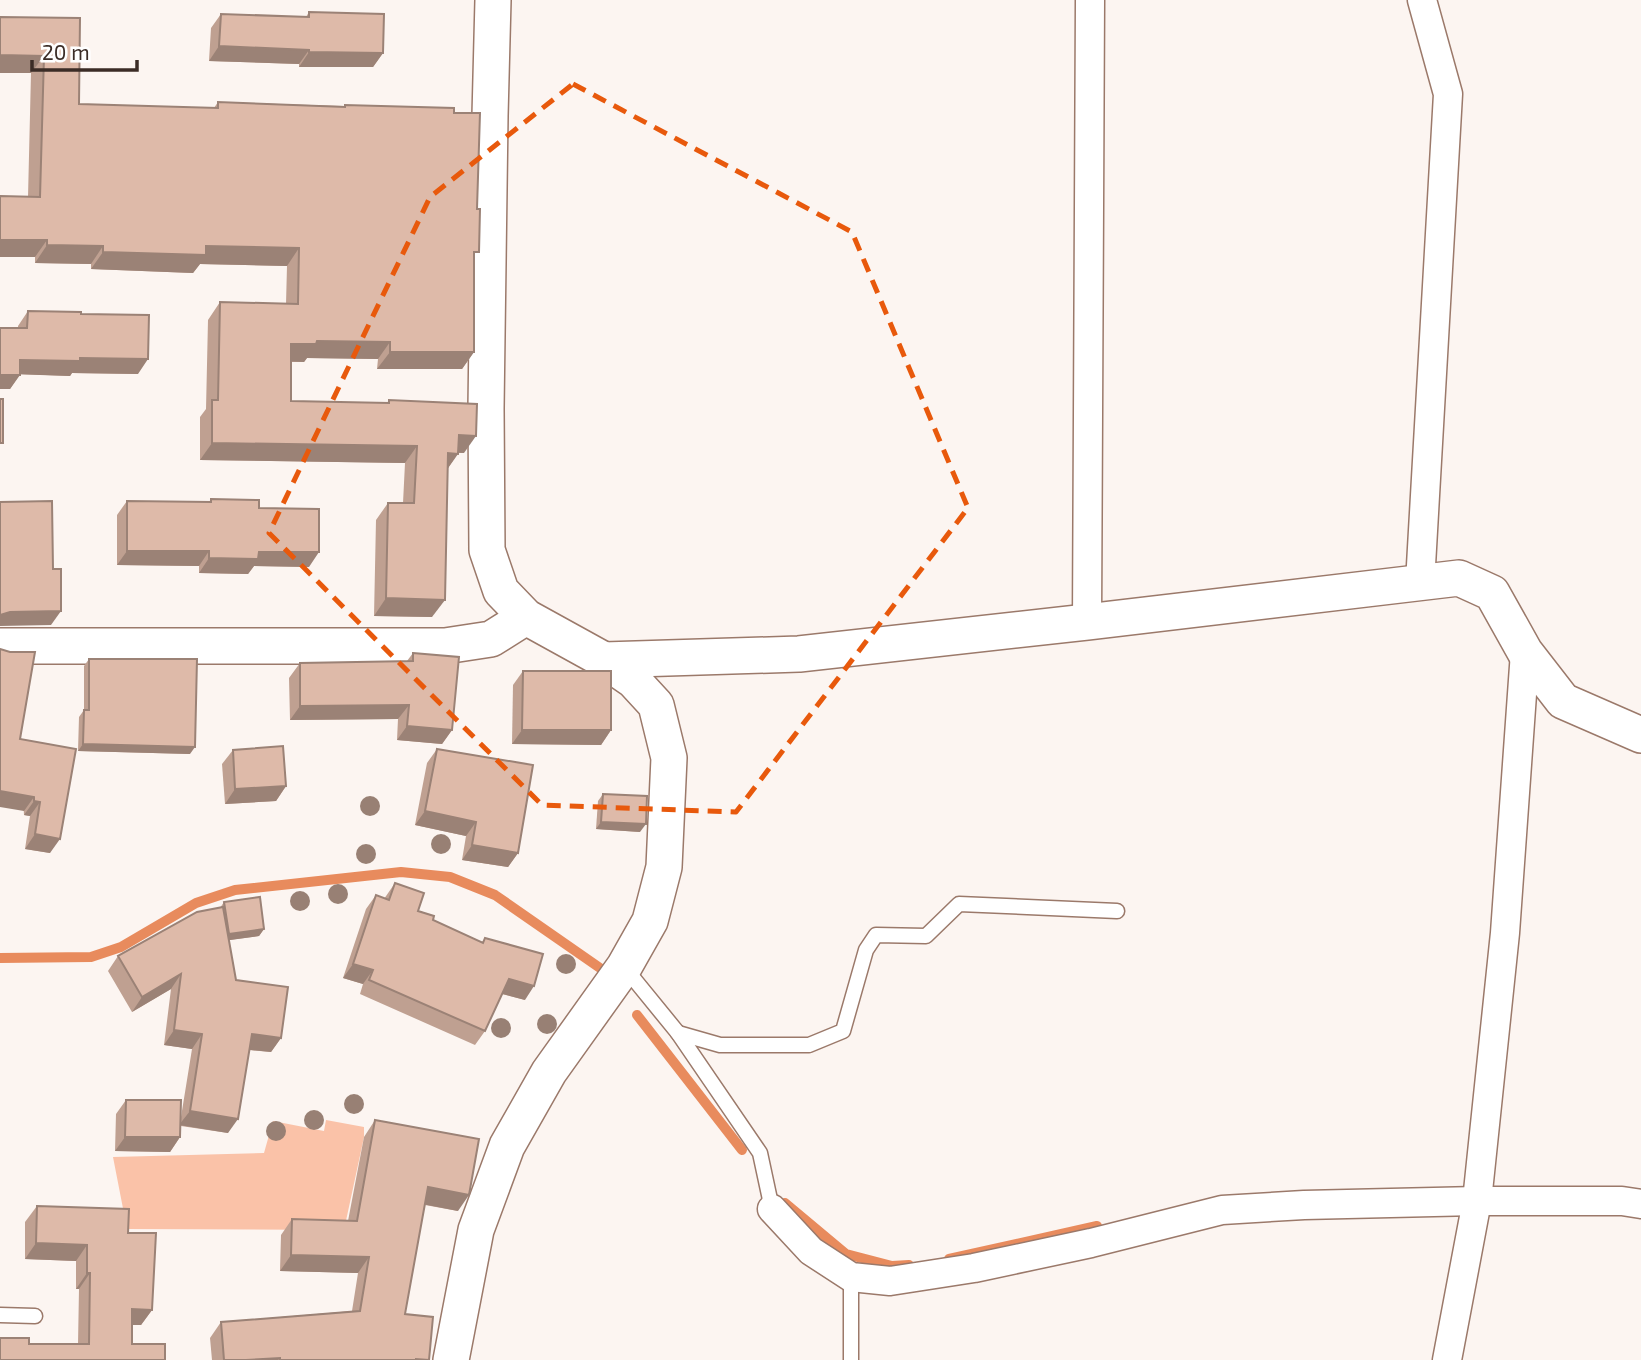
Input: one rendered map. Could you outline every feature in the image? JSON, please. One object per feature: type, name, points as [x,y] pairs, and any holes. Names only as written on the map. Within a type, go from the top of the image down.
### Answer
[{"type":"street","points":[[451,1360],[476,1230],[507,1146],[549,1072],[624,967],[650,920],[664,867],[669,758],[656,705],[633,680],[604,660],[526,617],[501,591],[487,550],[485,409],[493,0]]},
{"type":"street","points":[[1087,622],[1090,0]]},
{"type":"street","points":[[1420,583],[1448,94],[1422,0]]},
{"type":"street","points":[[604,660],[799,654],[1459,579],[1492,593],[1525,652],[1563,701],[1641,735]]},
{"type":"street","points":[[0,646],[445,646],[491,639],[526,617]]},
{"type":"street","points":[[1447,1360],[1477,1201],[1505,933],[1525,652]]},
{"type":"street","points":[[772,1209],[811,1251],[851,1277],[890,1281],[974,1268],[1091,1243],[1222,1210],[1304,1205],[1477,1201],[1622,1201],[1641,1204]]},
{"type":"lane","points":[[678,1033],[720,1045],[809,1045],[843,1031],[866,950],[876,935],[926,936],[959,904],[1117,911]]},
{"type":"lane","points":[[624,967],[678,1033],[760,1153],[772,1209]]},
{"type":"lane","points":[[850,1360],[851,1277]]},
{"type":"lane","points":[[0,1315],[35,1316]]},
{"type":"highlighted area","points":[[573,84],[852,232],[968,508],[736,812],[542,805],[269,533],[430,197]]},
{"type":"shaded area","points":[[326,1120],[364,1127],[344,1230],[127,1229],[113,1157],[264,1153],[273,1121],[324,1131]]},
{"type":"building","points":[[309,12],[384,14],[383,53],[309,52],[219,46],[221,14],[309,17]]},
{"type":"building","points":[[0,17],[80,18],[79,104],[218,108],[218,102],[454,108],[454,113],[480,113],[477,209],[480,209],[479,252],[474,252],[474,352],[390,352],[390,342],[317,341],[316,344],[291,344],[291,401],[389,403],[389,400],[477,404],[476,436],[459,435],[458,454],[448,453],[445,600],[386,598],[388,503],[414,503],[417,446],[212,443],[212,400],[218,400],[220,302],[298,304],[299,248],[206,246],[206,255],[103,252],[103,246],[47,245],[47,240],[0,240],[0,196],[40,197],[44,56],[0,55]]},
{"type":"building","points":[[28,311],[149,315],[148,359],[20,360],[20,375],[0,375],[0,328],[27,328]]},
{"type":"building","points":[[0,399],[3,399],[3,443],[0,443]]},
{"type":"building","points":[[211,499],[259,500],[259,508],[319,509],[319,552],[259,552],[258,559],[209,558],[209,551],[127,551],[127,501],[211,502]]},
{"type":"building","points":[[52,501],[53,569],[61,569],[61,611],[10,612],[0,615],[0,502]]},
{"type":"building","points":[[0,649],[10,652],[35,652],[20,739],[76,749],[60,839],[35,834],[40,802],[34,801],[34,797],[0,791]]},
{"type":"building","points":[[413,653],[459,657],[452,730],[407,726],[409,705],[300,706],[300,663],[413,661]]},
{"type":"building","points":[[89,659],[197,659],[195,747],[83,744],[84,710],[89,710]]},
{"type":"building","points":[[523,671],[611,671],[611,730],[522,730]]},
{"type":"building","points":[[283,746],[286,786],[235,789],[233,750]]},
{"type":"building","points":[[437,749],[533,765],[518,853],[472,845],[476,822],[425,811]]},
{"type":"building","points":[[603,794],[647,796],[646,824],[601,822]]},
{"type":"building","points":[[395,883],[424,893],[418,911],[434,916],[433,920],[483,943],[485,938],[543,954],[534,986],[509,979],[485,1031],[369,980],[373,970],[353,964],[376,895],[389,900]]},
{"type":"building","points":[[260,897],[264,929],[229,934],[224,902]]},
{"type":"building","points":[[223,907],[236,980],[288,987],[281,1038],[252,1034],[238,1119],[190,1111],[202,1034],[174,1030],[181,974],[142,997],[118,956],[197,912]]},
{"type":"building","points":[[126,1100],[181,1100],[180,1137],[125,1137]]},
{"type":"building","points":[[375,1120],[479,1139],[469,1195],[428,1187],[405,1314],[433,1317],[429,1360],[224,1360],[221,1322],[360,1311],[369,1257],[291,1255],[292,1219],[357,1221]]},
{"type":"building","points":[[37,1206],[129,1209],[128,1233],[156,1233],[152,1310],[132,1309],[132,1344],[165,1344],[165,1360],[0,1360],[0,1338],[29,1338],[29,1344],[89,1344],[90,1273],[87,1273],[87,1245],[36,1243]]},
{"type":"waterway","points":[[0,958],[91,957],[121,947],[196,903],[235,890],[401,872],[450,877],[495,895],[600,968]]},
{"type":"waterway","points":[[637,1015],[742,1150]]},
{"type":"waterway","points":[[785,1203],[846,1254],[892,1266],[909,1265]]},
{"type":"waterway","points":[[949,1259],[1097,1226]]}]
